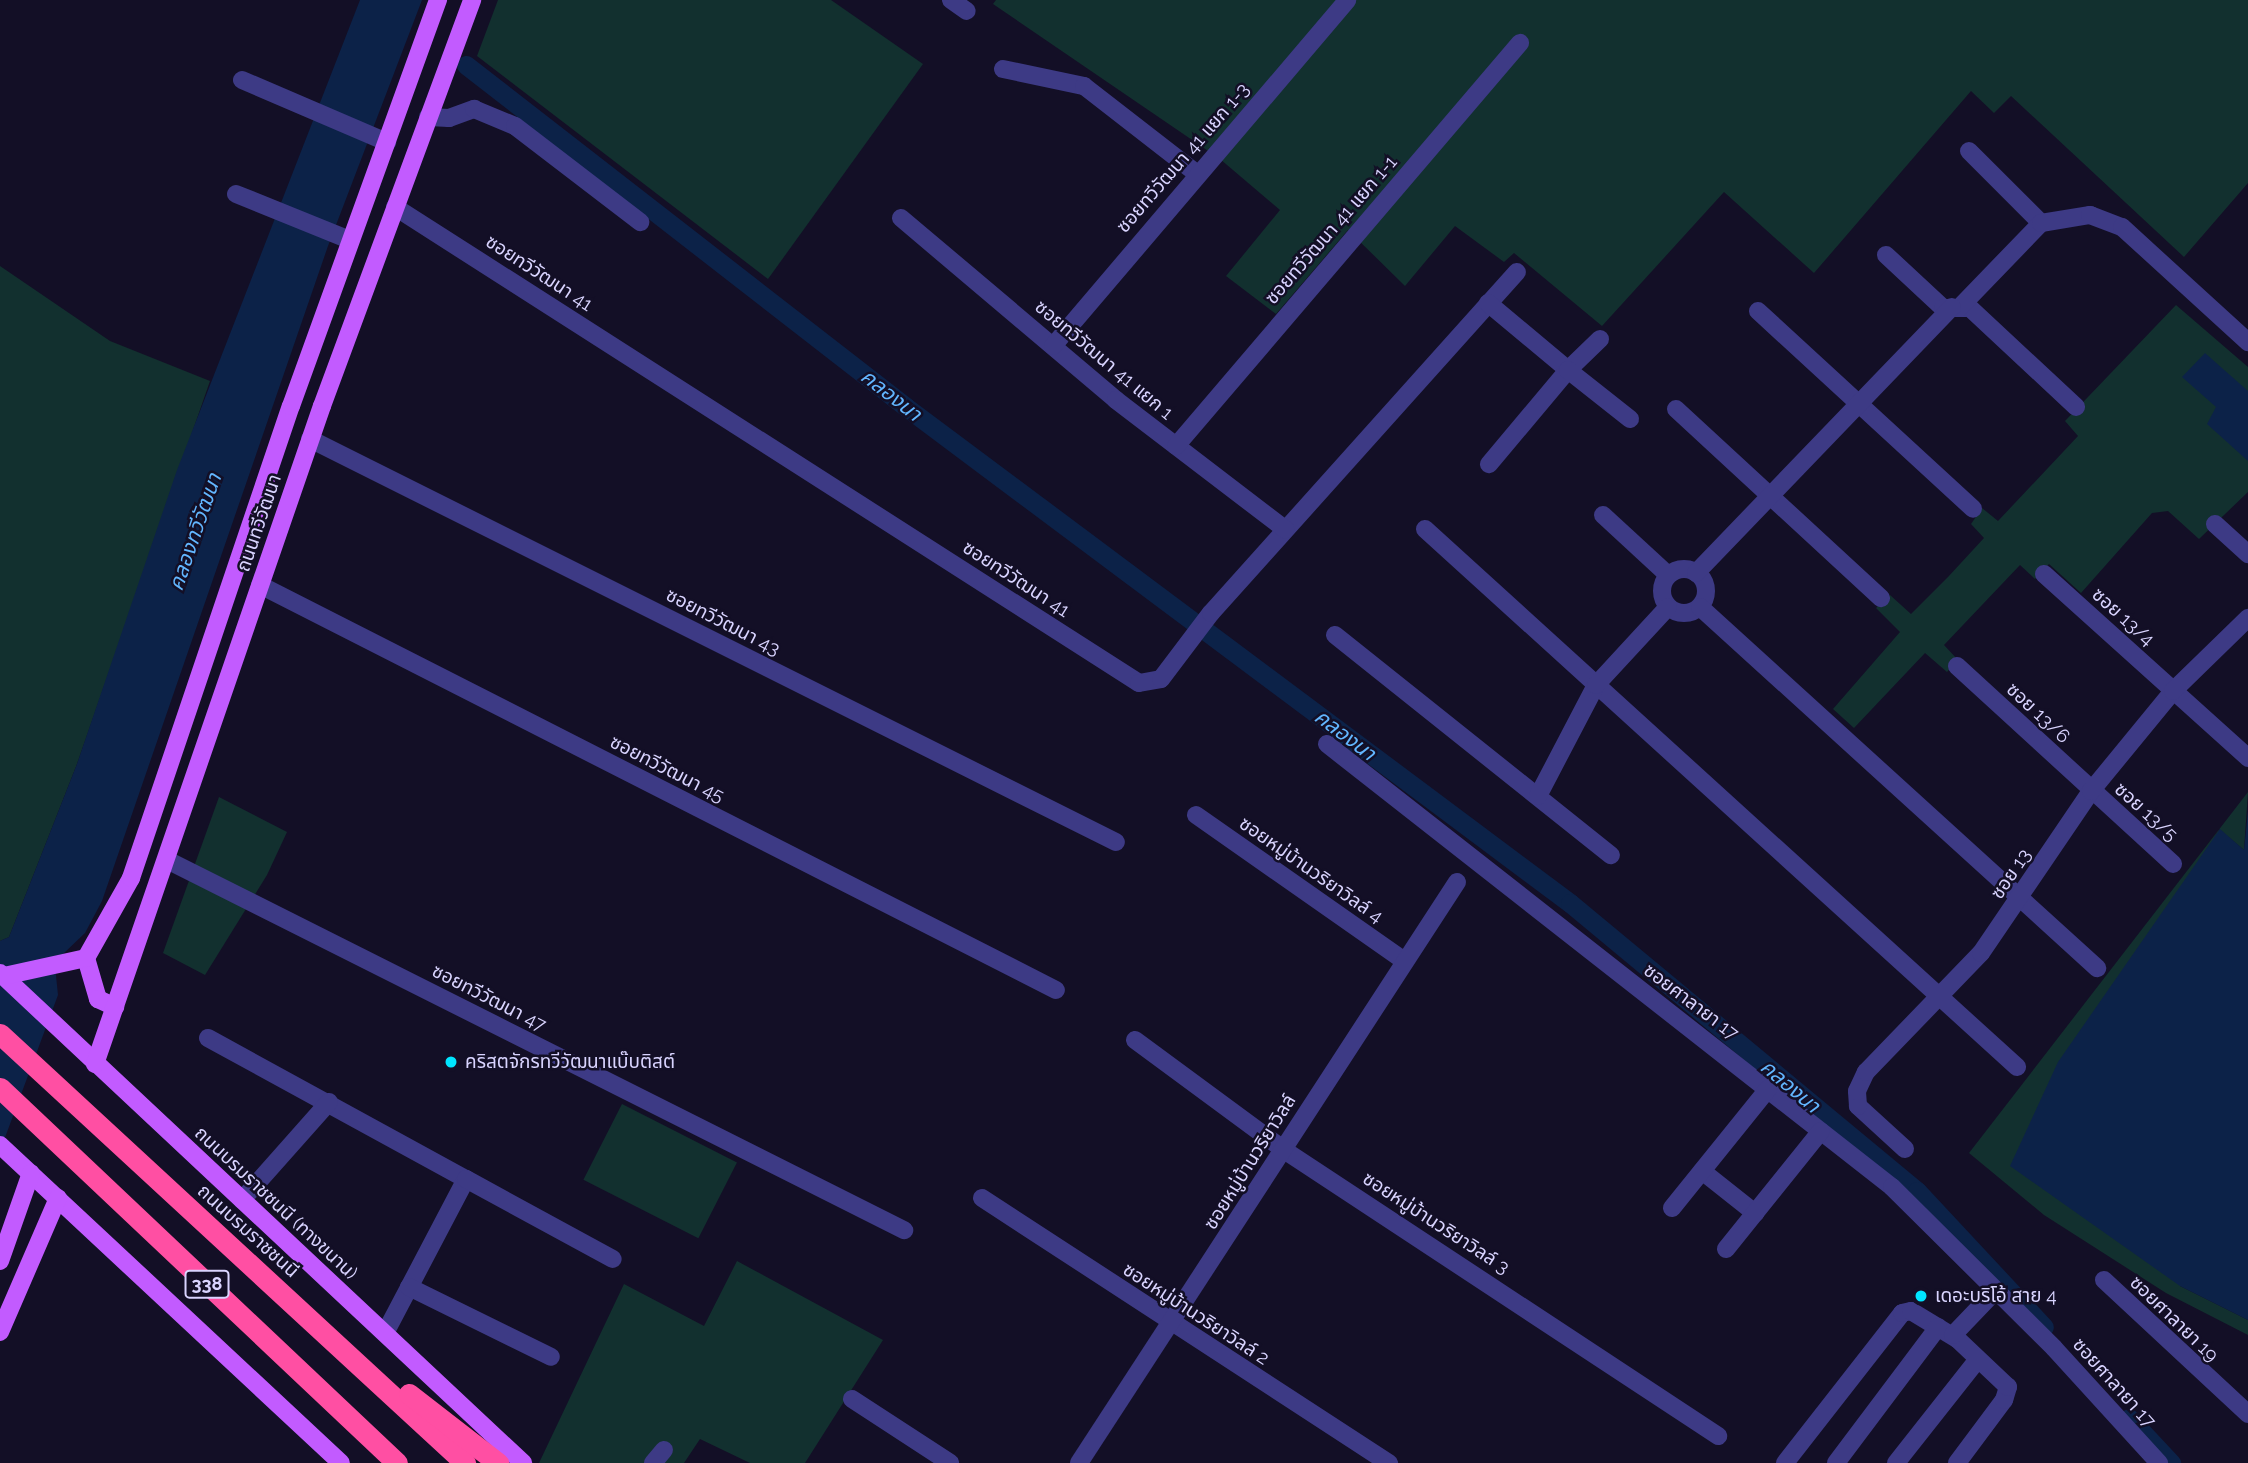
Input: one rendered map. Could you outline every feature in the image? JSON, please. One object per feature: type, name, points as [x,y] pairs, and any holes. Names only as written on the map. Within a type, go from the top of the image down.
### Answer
[{"type":"highway","name":"ถนนบรมราชชนนี","points":[[0,1034],[465,1463]]},
{"type":"highway","name":"338","points":[[0,1088],[397,1463]]},
{"type":"highway","points":[[302,1311],[498,1463]]},
{"type":"main road","name":"ถนนทวีวัฒนา","points":[[86,958],[131,878],[341,237],[387,142],[438,0]]},
{"type":"main road","name":"ถนนทวีวัฒนา","points":[[95,1063],[310,439],[472,0]]},
{"type":"main road","points":[[2,974],[49,970],[86,958],[98,999],[115,1007]]},
{"type":"main road","name":"ถนนบรมราชชนนี (ทางขนาน)","points":[[2,974],[523,1463]]},
{"type":"main road","name":"338","points":[[0,1145],[341,1463]]},
{"type":"main road","points":[[0,1261],[31,1174]]},
{"type":"main road","points":[[0,1332],[58,1198]]},
{"type":"street","points":[[951,0],[967,11]]},
{"type":"street","name":"ซอยทวีวัฒนา 41 แยก 1-3","points":[[1053,346],[1196,173],[1346,0]]},
{"type":"street","name":"ซอยทวีวัฒนา 41 แยก 1-1","points":[[1175,446],[1520,43]]},
{"type":"street","points":[[1003,69],[1084,86],[1196,173]]},
{"type":"street","points":[[242,80],[387,142]]},
{"type":"street","points":[[428,117],[449,118],[474,110],[515,126],[640,222]]},
{"type":"street","points":[[1969,151],[2041,223]]},
{"type":"street","points":[[236,194],[341,237]]},
{"type":"street","name":"ซอยทวีวัฒนา 41","points":[[395,207],[1139,683],[1161,679],[1211,613],[1517,272]]},
{"type":"street","points":[[1696,573],[1859,404],[2041,223],[2090,215],[2122,227],[2248,342]]},
{"type":"street","name":"ซอยทวีวัฒนา 41 แยก 1","points":[[901,218],[1175,446],[1285,529]]},
{"type":"street","points":[[1886,255],[1943,308],[1970,308],[2076,407]]},
{"type":"street","points":[[1488,303],[1630,419]]},
{"type":"street","points":[[1758,311],[1973,509]]},
{"type":"street","points":[[1489,464],[1569,370],[1600,339]]},
{"type":"street","points":[[1676,409],[1881,598]]},
{"type":"street","name":"ซอยทวีวัฒนา 43","points":[[310,439],[1116,842]]},
{"type":"street","points":[[1604,515],[1668,575]]},
{"type":"street","points":[[2214,524],[2248,554]]},
{"type":"street","points":[[1425,530],[2017,1067]]},
{"type":"street","points":[[1682,569],[1696,573],[1706,593],[1700,607],[1680,613],[1668,607],[1662,594],[1668,575],[1682,569]]},
{"type":"street","name":"ซอย 13/4","points":[[2044,573],[2248,758]]},
{"type":"street","name":"ซอยทวีวัฒนา 45","points":[[260,585],[1055,990]]},
{"type":"street","points":[[1538,796],[1596,685],[1668,607]]},
{"type":"street","points":[[1700,607],[2097,968]]},
{"type":"street","name":"ซอย 13","points":[[1905,1149],[1858,1106],[1857,1091],[1884,1049],[1940,997],[1981,953],[2022,897],[2091,791],[2173,691],[2248,618]]},
{"type":"street","points":[[1335,635],[1611,855]]},
{"type":"street","name":"ซอย 13/6","points":[[1957,666],[2091,791]]},
{"type":"street","name":"ซอยศาลายา 17","points":[[1327,744],[1892,1187],[1996,1290],[2159,1463]]},
{"type":"street","name":"ซอย 13/5","points":[[2091,791],[2173,864]]},
{"type":"street","name":"ซอยหมู่บ้านวริยาวิลล์ 4","points":[[1196,815],[1403,960]]},
{"type":"street","name":"ซอยทวีวัฒนา 47","points":[[167,860],[904,1230]]},
{"type":"street","name":"ซอยหมู่บ้านวริยาวิลล์","points":[[1079,1463],[1284,1150],[1403,960],[1457,882]]},
{"type":"street","points":[[208,1038],[330,1102],[612,1259]]},
{"type":"street","name":"ซอยหมู่บ้านวริยาวิลล์ 3","points":[[1135,1040],[1284,1150],[1718,1436]]},
{"type":"street","points":[[1672,1208],[1768,1089]]},
{"type":"street","points":[[242,1200],[330,1102]]},
{"type":"street","points":[[1726,1249],[1821,1131]]},
{"type":"street","points":[[1702,1171],[1755,1213]]},
{"type":"street","points":[[385,1333],[466,1179]]},
{"type":"street","name":"ซอยหมู่บ้านวริยาวิลล์ 2","points":[[982,1198],[1171,1324],[1389,1463]]},
{"type":"street","name":"ซอยศาลายา 19","points":[[2104,1280],[2248,1414]]},
{"type":"street","points":[[409,1287],[551,1357]]},
{"type":"street","points":[[1957,1463],[2004,1400],[2008,1387],[1953,1335],[1996,1290]]},
{"type":"street","points":[[1786,1463],[1902,1313],[1911,1311],[1957,1339]]},
{"type":"street","points":[[1836,1463],[1938,1327]]},
{"type":"street","points":[[1896,1463],[1978,1359]]},
{"type":"street","points":[[852,1399],[950,1463]]},
{"type":"green space","points":[[498,0],[831,0],[923,64],[768,279],[477,56]]},
{"type":"green space","points":[[996,0],[2248,0],[2248,183],[2184,257],[2011,96],[1994,113],[1971,91],[1814,273],[1724,192],[1602,326],[1514,253],[1504,262],[1455,226],[1405,286],[1348,230],[1276,314],[1226,276],[1280,210],[1220,159],[993,4]]},
{"type":"green space","points":[[0,266],[110,341],[210,381],[77,764],[9,937],[0,941]]},
{"type":"green space","points":[[2176,305],[2248,367],[2248,492],[2199,539],[2168,511],[2152,513],[2081,593],[2049,564],[2035,579],[2020,565],[1944,645],[1958,660],[1947,672],[1925,653],[1854,728],[1833,709],[1900,632],[1876,608],[1890,595],[1911,614],[1948,577],[1984,538],[1971,524],[1982,508],[1998,521],[2078,436],[2065,421]]},
{"type":"green space","points":[[2248,792],[2244,850],[2219,829]]},
{"type":"green space","points":[[219,797],[287,832],[267,875],[205,975],[163,953]]},
{"type":"green space","points":[[2219,830],[2180,1286],[2248,1320],[2248,1335],[2166,1293],[2044,1215],[1969,1153]]},
{"type":"green space","points":[[622,1104],[737,1163],[698,1238],[583,1180]]},
{"type":"green space","points":[[737,1261],[883,1340],[805,1463],[750,1463],[700,1439],[684,1463],[539,1463],[624,1284],[704,1326]]},
{"type":"water","name":"คลองทวีวัฒนา","points":[[360,0],[422,0],[328,246],[102,901],[85,933],[63,954],[54,956],[58,995],[0,1151],[0,941],[9,937],[77,764],[177,470]]},
{"type":"water","points":[[2205,353],[2248,391],[2248,461],[2207,424],[2216,407],[2182,377]]},
{"type":"water","points":[[2248,811],[2248,1320],[2180,1286],[2010,1166],[2058,1062],[2220,829],[2244,850]]},
{"type":"waterway","name":"คลองนา","points":[[466,65],[906,407],[1570,903],[1917,1191],[2044,1327]]},
{"type":"waterway","name":"คลองนา","points":[[2129,1418],[2171,1463]]},
{"type":"place","name":"คริสตจักรทวีวัฒนาแบ๊บติสต์","points":[[451,1062]]},
{"type":"place","name":"เดอะบริโอ้ สาย 4","points":[[1921,1296]]}]
